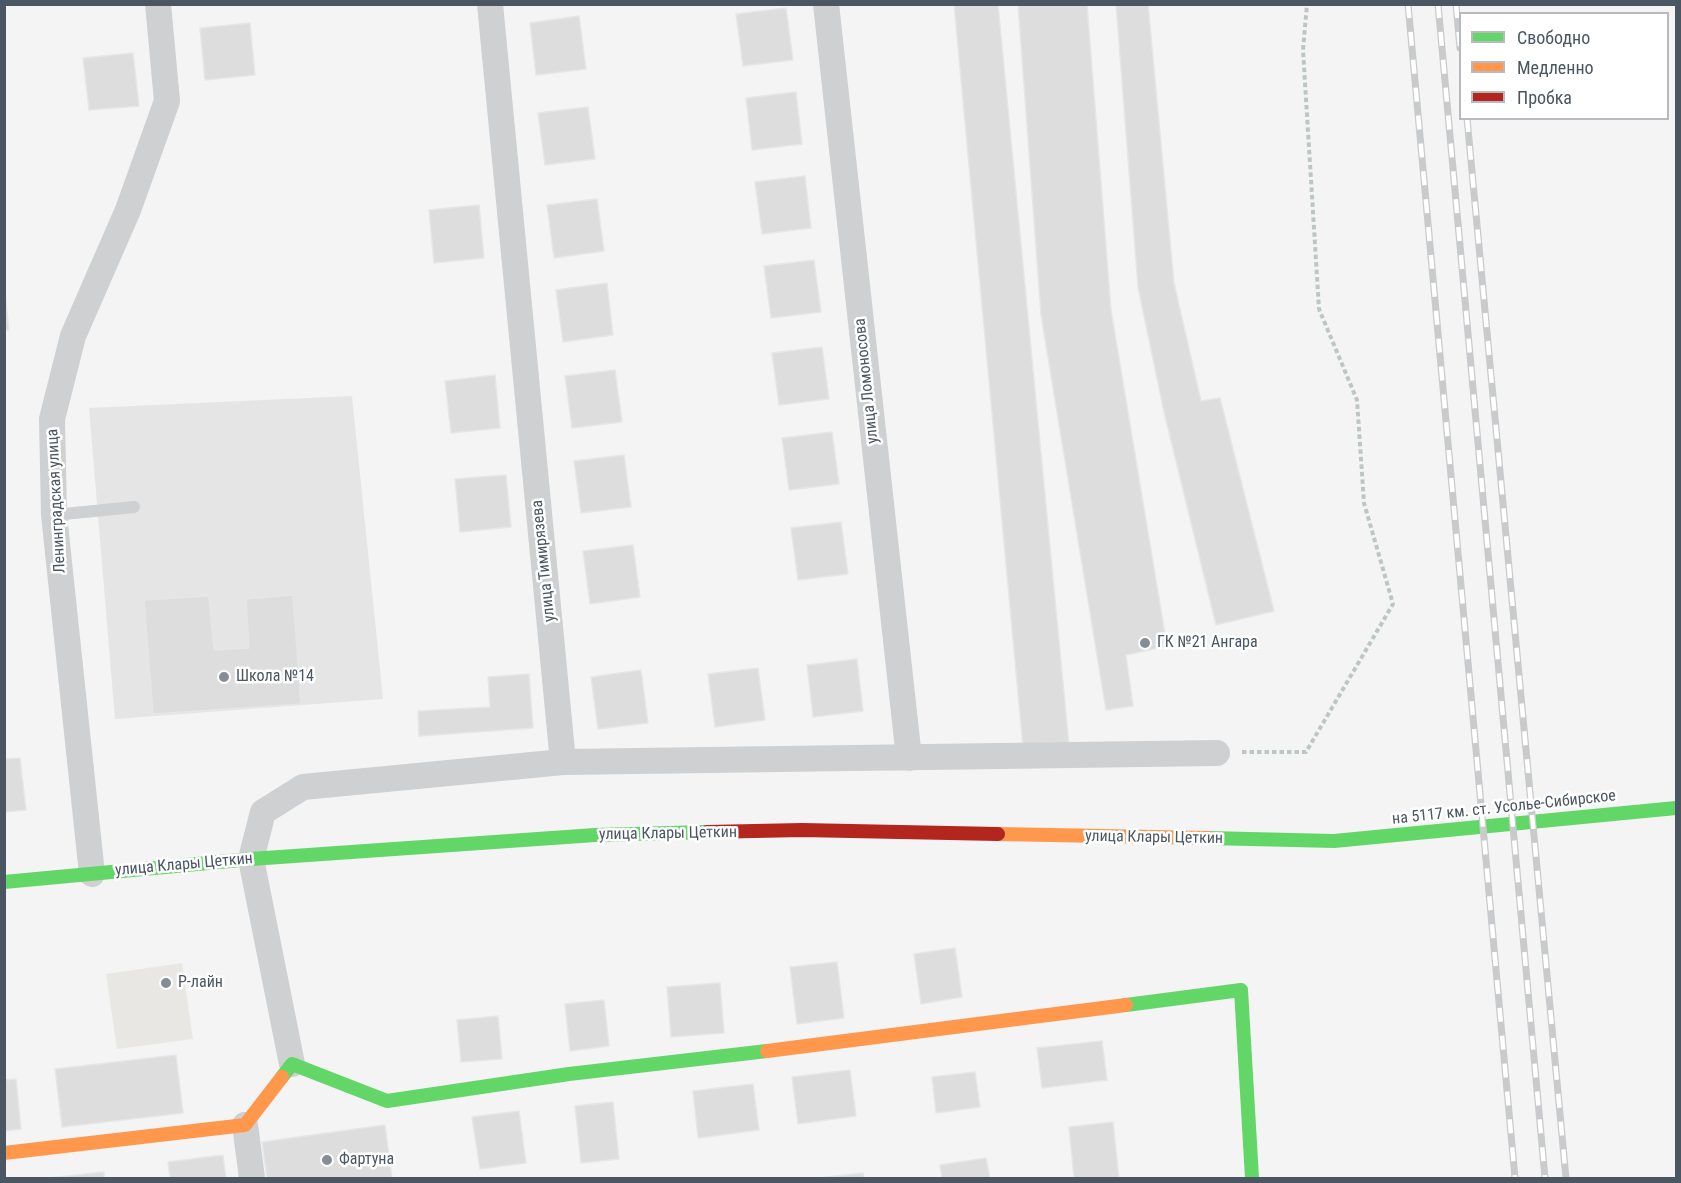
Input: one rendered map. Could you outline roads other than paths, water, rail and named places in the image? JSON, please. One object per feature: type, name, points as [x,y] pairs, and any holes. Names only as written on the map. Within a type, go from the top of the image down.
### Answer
[{"type":"street","name":"Ленинградская улица","points":[[92,874],[54,514],[52,419],[74,336],[128,210],[167,101],[158,4]]},
{"type":"street","name":"улица Тимирязева","points":[[490,4],[563,762]]},
{"type":"street","name":"улица Ломоносова","points":[[825,4],[909,758]]},
{"type":"street","points":[[252,1179],[245,1125],[292,1064],[251,859],[263,813],[303,787],[563,762],[1217,753]]},
{"type":"street","name":"на 5117 км. ст. Усолье-Сибирское","points":[[1334,841],[1677,808]]},
{"type":"street","name":"улица Клары Цеткин","points":[[4,882],[251,859],[595,836],[802,830],[1334,841]]},
{"type":"street","points":[[292,1064],[387,1101],[568,1074],[926,1032],[1241,990],[1252,1179]]},
{"type":"street","points":[[4,1153],[245,1125]]},
{"type":"lane","points":[[54,514],[134,507]]},
{"type":"railway","points":[[1408,4],[1515,1178]]},
{"type":"railway","points":[[1438,4],[1545,1178]]},
{"type":"railway","points":[[1456,4],[1459,37]]},
{"type":"railway","points":[[1467,120],[1566,1178]]},
{"type":"place","name":"ГК №21 Ангара","points":[[1145,643]]},
{"type":"place","name":"Школа №14","points":[[224,677]]},
{"type":"place","name":"Р-лайн","points":[[166,983]]},
{"type":"place","name":"Фартуна","points":[[327,1160]]}]
